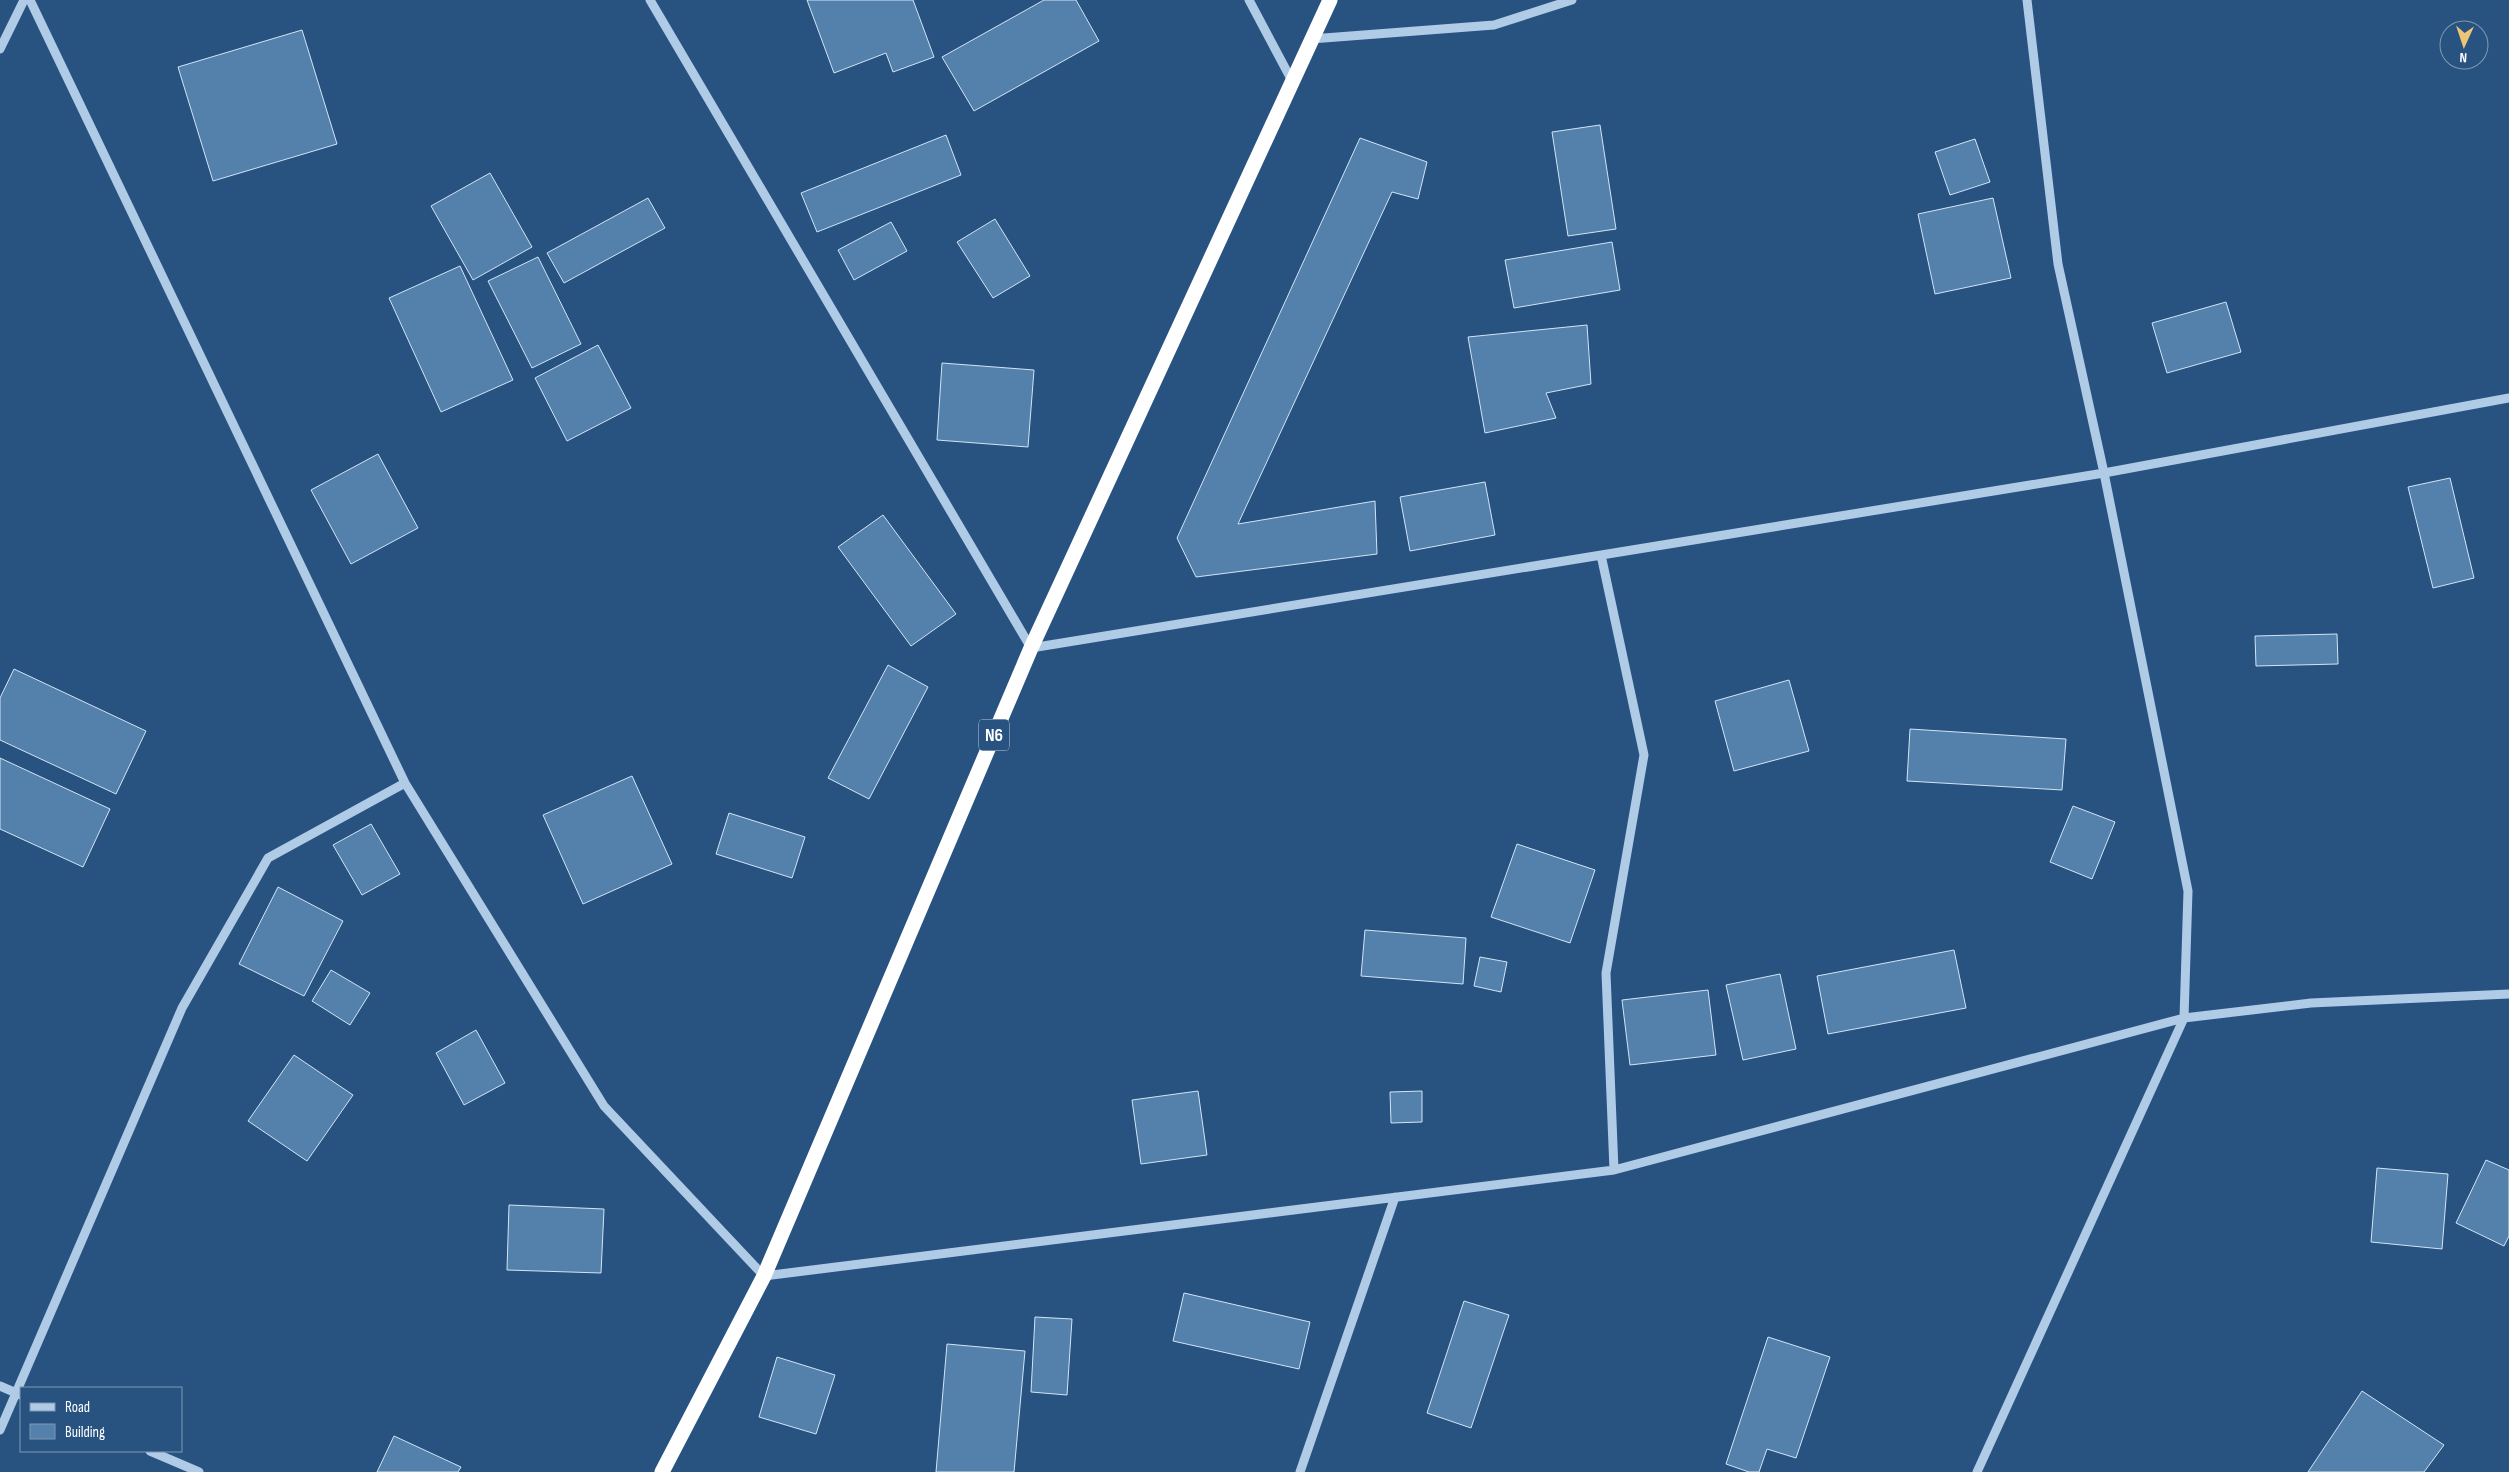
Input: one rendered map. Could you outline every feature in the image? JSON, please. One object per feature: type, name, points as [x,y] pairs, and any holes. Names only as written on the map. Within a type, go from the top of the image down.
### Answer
[{"type":"highway","name":"N6","points":[[662,1472],[764,1276],[1030,648],[1291,79],[1330,0]]},
{"type":"street","points":[[0,48],[24,0]]},
{"type":"street","points":[[30,0],[404,783],[604,1106],[764,1276],[1614,1170],[2184,1018],[2311,1003],[2509,994]]},
{"type":"street","points":[[650,0],[1030,648],[2104,473],[2509,398]]},
{"type":"street","points":[[1249,0],[1291,79]]},
{"type":"street","points":[[1311,39],[1494,25],[1572,0]]},
{"type":"street","points":[[1977,1472],[2184,1018],[2188,891],[2104,473],[2058,264],[2027,0]]},
{"type":"street","points":[[1601,555],[1644,755],[1606,973],[1614,1170]]},
{"type":"street","points":[[21,1387],[182,1008],[268,858],[404,783]]},
{"type":"street","points":[[1300,1472],[1395,1197]]},
{"type":"street","points":[[0,1386],[18,1394],[0,1430]]},
{"type":"street","points":[[152,1452],[199,1472]]},
{"type":"building","points":[[807,0],[913,0],[934,57],[893,72],[886,53],[834,73]]},
{"type":"building","points":[[1044,0],[1076,0],[1099,41],[974,111],[942,57]]},
{"type":"building","points":[[302,30],[337,144],[213,181],[178,67]]},
{"type":"building","points":[[1600,125],[1616,229],[1568,236],[1552,132]]},
{"type":"building","points":[[946,135],[961,175],[817,232],[801,193]]},
{"type":"building","points":[[1360,138],[1427,162],[1418,199],[1392,192],[1238,524],[1375,501],[1377,554],[1196,577],[1177,538]]},
{"type":"building","points":[[1975,139],[1990,182],[1950,195],[1935,152]]},
{"type":"building","points":[[490,173],[532,247],[473,280],[431,206]]},
{"type":"building","points":[[648,198],[665,228],[564,283],[547,253]]},
{"type":"building","points":[[1993,198],[2011,278],[1935,294],[1918,214]]},
{"type":"building","points":[[995,219],[1030,276],[993,298],[957,242]]},
{"type":"building","points":[[891,222],[907,251],[854,280],[838,250]]},
{"type":"building","points":[[1612,242],[1620,290],[1514,308],[1505,260]]},
{"type":"building","points":[[538,257],[581,344],[532,368],[488,281]]},
{"type":"building","points":[[460,266],[513,380],[441,412],[389,298]]},
{"type":"building","points":[[2226,302],[2241,352],[2167,373],[2152,323]]},
{"type":"building","points":[[1587,325],[1591,384],[1546,393],[1556,418],[1485,433],[1468,337]]},
{"type":"building","points":[[598,345],[631,408],[567,441],[535,378]]},
{"type":"building","points":[[942,363],[1034,370],[1028,447],[937,440]]},
{"type":"building","points":[[378,454],[418,528],[351,564],[311,490]]},
{"type":"building","points":[[2450,478],[2474,578],[2433,588],[2408,487]]},
{"type":"building","points":[[1485,482],[1495,535],[1410,551],[1400,497]]},
{"type":"building","points":[[883,515],[956,614],[911,646],[838,547]]},
{"type":"building","points":[[2337,634],[2338,664],[2256,666],[2255,636]]},
{"type":"building","points":[[888,665],[928,687],[869,799],[828,778]]},
{"type":"building","points":[[14,669],[146,731],[116,794],[0,740],[0,698]]},
{"type":"building","points":[[1789,680],[1809,751],[1734,771],[1715,701]]},
{"type":"building","points":[[1910,729],[2066,739],[2062,790],[1907,781]]},
{"type":"building","points":[[0,758],[110,809],[83,867],[0,829]]},
{"type":"building","points":[[632,776],[672,864],[583,904],[543,815]]},
{"type":"building","points":[[2073,806],[2115,822],[2092,879],[2050,862]]},
{"type":"building","points":[[729,813],[805,837],[792,878],[716,854]]},
{"type":"building","points":[[371,824],[400,874],[362,895],[333,845]]},
{"type":"building","points":[[1517,844],[1595,870],[1570,943],[1491,917]]},
{"type":"building","points":[[278,887],[343,921],[304,996],[239,964]]},
{"type":"building","points":[[1365,930],[1466,938],[1463,984],[1361,976]]},
{"type":"building","points":[[1954,950],[1966,1008],[1828,1034],[1817,976]]},
{"type":"building","points":[[1480,957],[1507,962],[1501,992],[1474,986]]},
{"type":"building","points":[[331,970],[370,993],[350,1025],[312,1001]]},
{"type":"building","points":[[1780,974],[1796,1049],[1743,1060],[1726,985]]},
{"type":"building","points":[[1708,990],[1716,1055],[1630,1065],[1622,1000]]},
{"type":"building","points":[[476,1030],[505,1083],[464,1105],[436,1053]]},
{"type":"building","points":[[294,1055],[353,1095],[307,1161],[248,1121]]},
{"type":"building","points":[[1198,1091],[1207,1155],[1141,1164],[1132,1100]]},
{"type":"building","points":[[1422,1091],[1422,1122],[1391,1123],[1390,1092]]},
{"type":"building","points":[[2486,1160],[2509,1170],[2509,1236],[2504,1246],[2456,1223]]},
{"type":"building","points":[[2377,1168],[2448,1174],[2442,1249],[2371,1242]]},
{"type":"building","points":[[509,1205],[604,1209],[601,1273],[507,1270]]},
{"type":"building","points":[[1184,1293],[1310,1322],[1299,1369],[1173,1341]]},
{"type":"building","points":[[1464,1301],[1509,1315],[1471,1428],[1427,1413]]},
{"type":"building","points":[[1035,1317],[1072,1319],[1067,1395],[1031,1392]]},
{"type":"building","points":[[1768,1337],[1830,1357],[1796,1458],[1767,1449],[1759,1472],[1749,1472],[1726,1464]]},
{"type":"building","points":[[947,1344],[1025,1351],[1014,1472],[936,1472]]},
{"type":"building","points":[[777,1357],[835,1375],[816,1434],[759,1417]]},
{"type":"building","points":[[2362,1391],[2444,1445],[2424,1472],[2308,1472]]},
{"type":"building","points":[[394,1436],[461,1467],[458,1472],[377,1472]]}]
